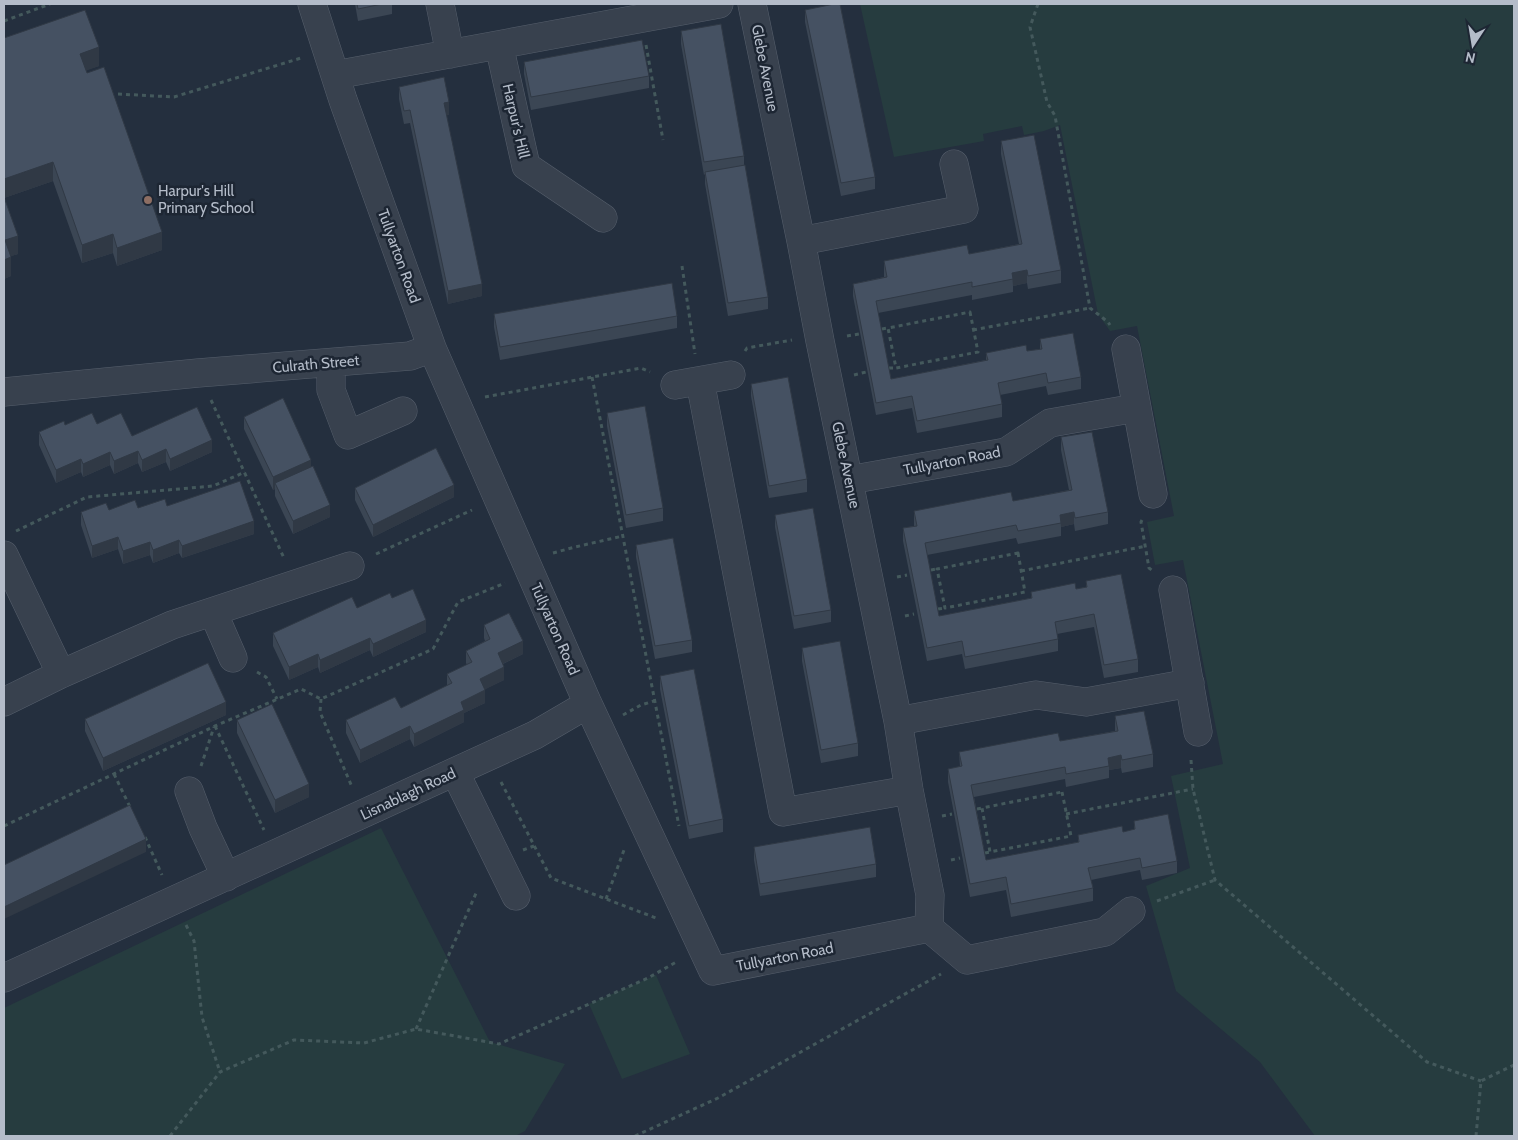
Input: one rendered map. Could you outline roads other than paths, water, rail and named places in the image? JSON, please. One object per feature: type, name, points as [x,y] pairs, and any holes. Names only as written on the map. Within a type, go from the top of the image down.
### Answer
[{"type":"street","name":"Tullyarton Road","points":[[312,4],[432,348],[588,704],[713,971],[928,928]]},
{"type":"street","points":[[440,4],[450,54]]},
{"type":"street","name":"Glebe Avenue","points":[[752,4],[898,722],[909,790],[930,894],[928,928]]},
{"type":"street","points":[[331,63],[450,54],[642,19],[702,5]]},
{"type":"street","name":"Harpur's Hill","points":[[499,45],[526,166],[603,218]]},
{"type":"street","points":[[801,241],[964,209],[954,164]]},
{"type":"street","name":"Culrath Street","points":[[4,392],[198,373],[410,356],[432,348]]},
{"type":"street","points":[[1126,349],[1153,494]]},
{"type":"street","points":[[331,363],[331,390],[348,435],[403,411]]},
{"type":"street","points":[[731,375],[687,383],[783,812],[909,790]]},
{"type":"street","name":"Tullyarton Road","points":[[849,480],[1006,452],[1050,423],[1136,408]]},
{"type":"street","points":[[8,544],[61,674]]},
{"type":"street","points":[[4,702],[61,674],[172,625],[350,566]]},
{"type":"street","points":[[1172,590],[1198,732]]},
{"type":"street","points":[[213,612],[233,658]]},
{"type":"street","points":[[898,722],[1036,695],[1086,702],[1190,683]]},
{"type":"street","name":"Lisnablagh Road","points":[[4,978],[535,735],[588,704]]},
{"type":"street","points":[[455,772],[516,896]]},
{"type":"street","points":[[188,791],[226,877]]},
{"type":"street","points":[[928,928],[967,960],[1105,932],[1132,911]]},
{"type":"place","name":"Harpur's Hill Primary School","points":[[148,200]]}]
